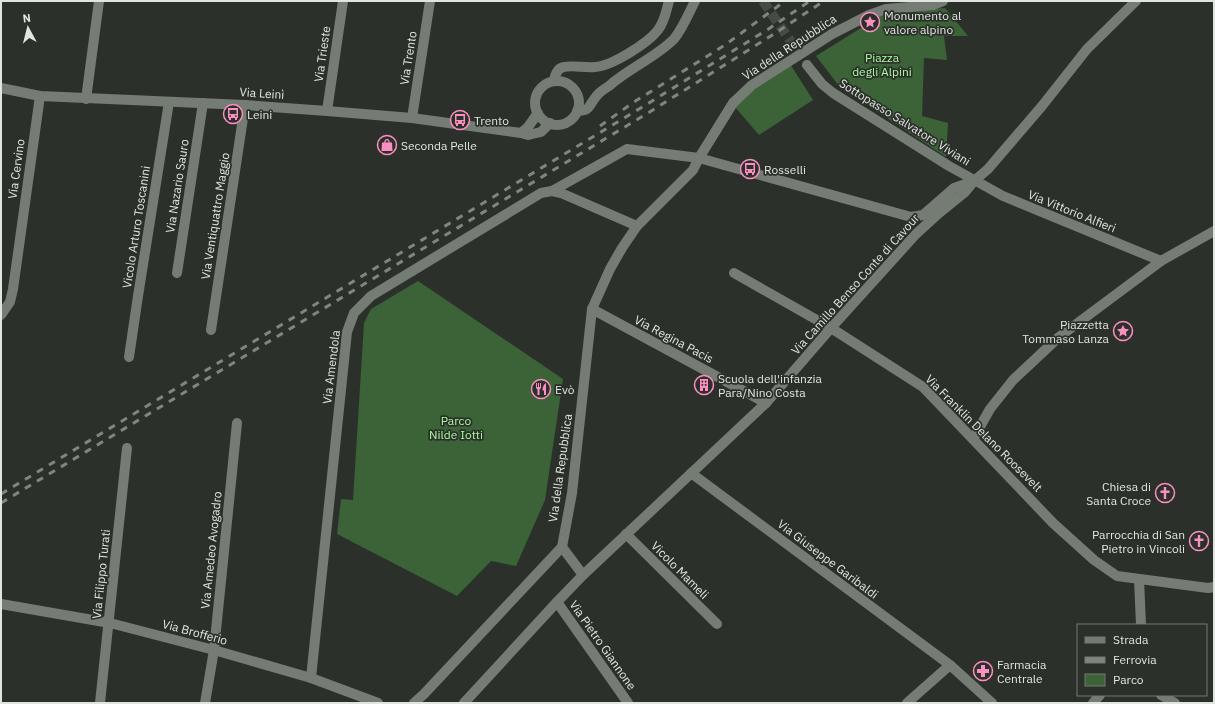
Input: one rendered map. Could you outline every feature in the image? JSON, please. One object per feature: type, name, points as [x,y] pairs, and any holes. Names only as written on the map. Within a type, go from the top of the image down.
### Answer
[{"type":"street","points":[[86,98],[99,1]]},
{"type":"street","name":"Via Trieste","points":[[327,111],[343,1]]},
{"type":"street","name":"Via Trento","points":[[412,118],[430,1]]},
{"type":"street","points":[[554,81],[557,71],[563,66],[604,66],[628,54],[658,31],[665,18],[668,1]]},
{"type":"street","points":[[577,111],[588,109],[595,98],[615,80],[666,46],[675,37],[695,1]]},
{"type":"street","name":"Via della Repubblica","points":[[562,547],[572,493],[592,309],[610,269],[637,226],[693,170],[733,103],[752,85],[832,34],[869,15],[886,9],[933,5],[943,1]]},
{"type":"street","name":"Via Camillo Benso Conte di Cavour","points":[[464,703],[583,575],[766,403],[831,328],[918,232],[965,192],[974,181],[988,169],[1042,106],[1087,49],[1136,1]]},
{"type":"street","name":"Sottopasso Salvatore Viviani","points":[[807,65],[822,84],[833,93],[974,181]]},
{"type":"street","points":[[570,85],[572,78],[580,67]]},
{"type":"street","points":[[554,81],[560,81],[570,85],[577,95],[579,104],[573,117],[563,124],[550,123],[544,120],[538,113],[535,104],[538,92],[542,86],[554,81]]},
{"type":"street","name":"Via Leinì","points":[[1,88],[40,96],[246,105],[412,118],[522,132],[528,135],[535,134],[543,130],[550,123]]},
{"type":"street","points":[[577,95],[595,98]]},
{"type":"street","name":"Via Cervino","points":[[1,315],[10,302],[13,289],[40,96]]},
{"type":"street","name":"Vicolo Arturo Toscanini","points":[[129,357],[169,102]]},
{"type":"street","name":"Via Nazario Sauro","points":[[177,273],[203,103]]},
{"type":"street","name":"Via Ventiquattro Maggio","points":[[211,330],[246,105]]},
{"type":"street","points":[[522,132],[528,127],[538,113]]},
{"type":"street","name":"Via Amendola","points":[[311,678],[347,332],[354,313],[371,296],[541,193],[552,191],[627,149],[699,158],[911,217]]},
{"type":"street","points":[[918,232],[911,217],[923,215],[954,188],[974,181]]},
{"type":"street","name":"Via Vittorio Alfieri","points":[[974,181],[1003,196],[1161,261]]},
{"type":"street","points":[[552,191],[561,193],[637,226]]},
{"type":"street","points":[[973,439],[990,409],[1012,380],[1059,337],[1161,261],[1214,231]]},
{"type":"street","name":"Via Franklin Delano Roosevelt","points":[[734,273],[831,328],[923,387],[1053,523],[1105,569],[1116,576],[1208,588],[1214,587]]},
{"type":"street","name":"Via Regina Pacis","points":[[592,309],[766,403]]},
{"type":"street","name":"Via Amedeo Avogadro","points":[[205,703],[214,650],[237,423]]},
{"type":"street","name":"Via Filippo Turati","points":[[100,703],[110,623],[127,448]]},
{"type":"street","name":"Via Giuseppe Garibaldi","points":[[691,473],[950,665],[992,703]]},
{"type":"street","name":"Vicolo Mameli","points":[[626,534],[717,624]]},
{"type":"street","points":[[414,703],[562,547],[583,575]]},
{"type":"street","points":[[1139,579],[1142,624]]},
{"type":"street","name":"Via Pietro Giannone","points":[[557,602],[628,703]]},
{"type":"street","name":"Via Brofferio","points":[[1,604],[110,623],[214,650],[311,678],[378,703]]},
{"type":"street","points":[[907,703],[950,665]]},
{"type":"street","points":[[1163,696],[1175,703]]},
{"type":"green space","name":"Piazza degli Alpini","points":[[945,8],[968,36],[944,36],[947,60],[924,58],[922,116],[948,123],[946,157],[839,86],[816,56],[885,13]]},
{"type":"green space","points":[[790,64],[813,100],[759,135],[735,107],[761,83]]},
{"type":"green space","name":"Parco Nilde Iotti","points":[[418,281],[563,379],[545,500],[516,566],[491,561],[457,596],[337,534],[341,499],[353,500],[364,323],[371,309]]},
{"type":"tunnel","points":[[763,1],[807,65]]},
{"type":"railway","points":[[600,126],[634,102],[725,45],[785,1]]},
{"type":"railway","points":[[1,494],[644,106],[770,28],[810,1]]},
{"type":"railway","points":[[1,503],[648,113],[824,1]]},
{"type":"place","name":"Monumento al valore alpino","points":[[870,22]]},
{"type":"place","name":"Leini","points":[[233,114]]},
{"type":"place","name":"Trento","points":[[460,120]]},
{"type":"place","name":"Seconda Pelle","points":[[387,145]]},
{"type":"place","name":"Rosselli","points":[[750,169]]},
{"type":"place","name":"Piazzetta Tommaso Lanza","points":[[1123,331]]},
{"type":"place","name":"Scuola dell'infanzia Para/Nino Costa","points":[[704,385]]},
{"type":"place","name":"Evò","points":[[541,389]]},
{"type":"place","name":"Chiesa di Santa Croce","points":[[1165,493]]},
{"type":"place","name":"Parrocchia di San Pietro in Vincoli","points":[[1199,541]]},
{"type":"place","name":"Farmacia Centrale","points":[[983,671]]}]
